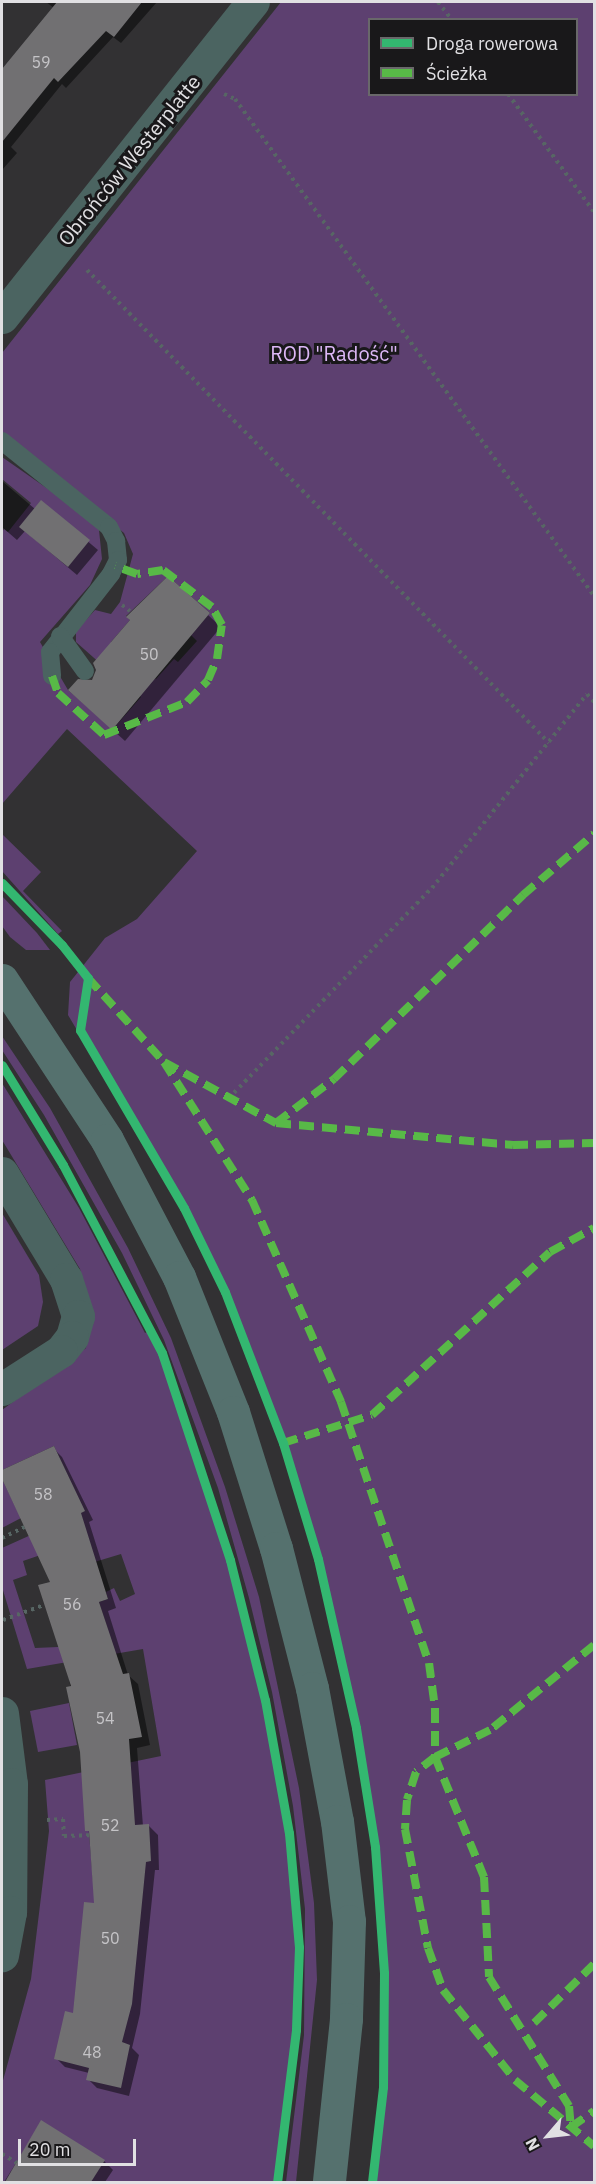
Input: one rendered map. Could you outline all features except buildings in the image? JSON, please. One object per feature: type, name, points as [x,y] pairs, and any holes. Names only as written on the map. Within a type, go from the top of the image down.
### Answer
[{"type":"main road","points":[[2,980],[107,1140],[179,1277],[233,1412],[276,1548],[312,1688],[337,1821],[349,1921],[346,2019],[329,2182]]},
{"type":"street","name":"Obrońców Westerplatte","points":[[2,317],[195,78],[253,2]]},
{"type":"street","points":[[2,1173],[66,1279],[78,1316],[72,1337],[62,1351],[2,1389]]},
{"type":"street","points":[[2,1713],[10,1819],[10,1912],[2,1955]]},
{"type":"lane","points":[[2,441],[109,527],[116,541],[118,560],[111,574],[60,636],[50,652],[52,676]]},
{"type":"lane","points":[[60,636],[85,671]]},
{"type":"path","points":[[438,2],[450,18]]},
{"type":"path","points":[[195,78],[235,99],[594,596]]},
{"type":"path","points":[[509,96],[594,213]]},
{"type":"path","points":[[62,244],[549,743]]},
{"type":"path","points":[[229,1098],[432,888],[587,694],[594,702]]},
{"type":"path","points":[[2,1538],[25,1527]]},
{"type":"path","points":[[3,1620],[44,1605]]},
{"type":"path","points":[[38,1820],[63,1819],[64,1836],[89,1835]]},
{"type":"path","points":[[2,2154],[17,2163]]},
{"type":"green space","name":"ROD \"Radość\"","points":[[281,2],[594,2],[594,2182],[372,2182],[383,2087],[384,1973],[375,1847],[356,1728],[318,1559],[283,1443],[225,1292],[183,1208],[68,1015],[70,982],[105,938],[137,919],[197,851],[67,729],[2,804],[2,532],[4,529],[8,532],[31,503],[2,479],[2,457],[94,521],[99,530],[102,559],[90,585],[40,642],[68,690],[113,729],[141,697],[129,686],[144,669],[156,679],[174,659],[178,662],[197,641],[191,635],[210,613],[168,576],[126,616],[130,620],[111,642],[117,648],[102,665],[76,642],[76,631],[95,610],[111,614],[120,602],[133,554],[124,533],[2,433],[2,353]]},
{"type":"green space","points":[[2,834],[41,872],[23,891],[62,931],[58,934],[2,871]]},
{"type":"green space","points":[[2,896],[50,950],[26,950],[10,937],[2,926]]},
{"type":"green space","points":[[2,1036],[50,1108],[128,1248],[171,1338],[225,1487],[259,1597],[299,1788],[314,1903],[317,1980],[296,2182],[286,2182],[304,2035],[305,1909],[293,1806],[272,1692],[249,1598],[218,1488],[164,1340],[122,1253],[44,1115],[2,1050]]},
{"type":"green space","points":[[2,1083],[79,1208],[145,1333],[151,1330],[162,1353],[230,1560],[265,1700],[289,1833],[299,1947],[296,2030],[277,2182],[2,2182],[2,2084],[31,1979],[49,1831],[45,1780],[161,1756],[143,1649],[27,1669],[2,1587],[2,1548],[84,1511],[54,1446],[2,1470],[2,1410],[86,1348],[89,1306],[80,1269],[2,1140]],"holes":[[[61,1548],[68,1570],[121,1554],[135,1594],[120,1601],[114,1588],[106,1592],[108,1599],[99,1602],[108,1630],[58,1647],[35,1648],[13,1580],[27,1575],[23,1561]]]},
{"type":"green space","points":[[2,1213],[39,1275],[43,1302],[38,1326],[2,1350]]},
{"type":"green space","points":[[2,1479],[21,1518],[2,1528]]},
{"type":"green space","points":[[69,1703],[77,1745],[38,1752],[30,1711]]},
{"type":"marked path","points":[[52,676],[58,693],[104,735],[187,702],[208,680],[217,659],[222,625],[212,607],[163,570],[137,574],[115,566]]},
{"type":"marked path","points":[[88,978],[164,1062],[276,1123],[334,1079],[523,895],[594,834]]},
{"type":"marked path","points":[[164,1062],[252,1200],[341,1402],[429,1663],[435,1708],[435,1757],[484,1877],[489,1977],[569,2106],[571,2127],[594,2111]]},
{"type":"marked path","points":[[276,1123],[513,1145],[594,1143]]},
{"type":"marked path","points":[[283,1443],[372,1415],[550,1252],[594,1228]]},
{"type":"marked path","points":[[594,1645],[490,1730],[435,1757],[416,1772],[407,1800],[405,1829],[428,1948],[443,1990],[515,2080],[594,2146]]},
{"type":"marked path","points":[[534,2023],[594,1964]]},
{"type":"cycle path","points":[[2,883],[62,945],[88,978],[80,1030],[184,1208],[225,1292],[283,1443],[318,1559],[356,1728],[375,1847],[384,1973],[383,2087],[372,2182]]},
{"type":"cycle path","points":[[2,1065],[63,1165],[162,1353],[230,1560],[265,1700],[289,1833],[299,1947],[296,2030],[277,2182]]}]
